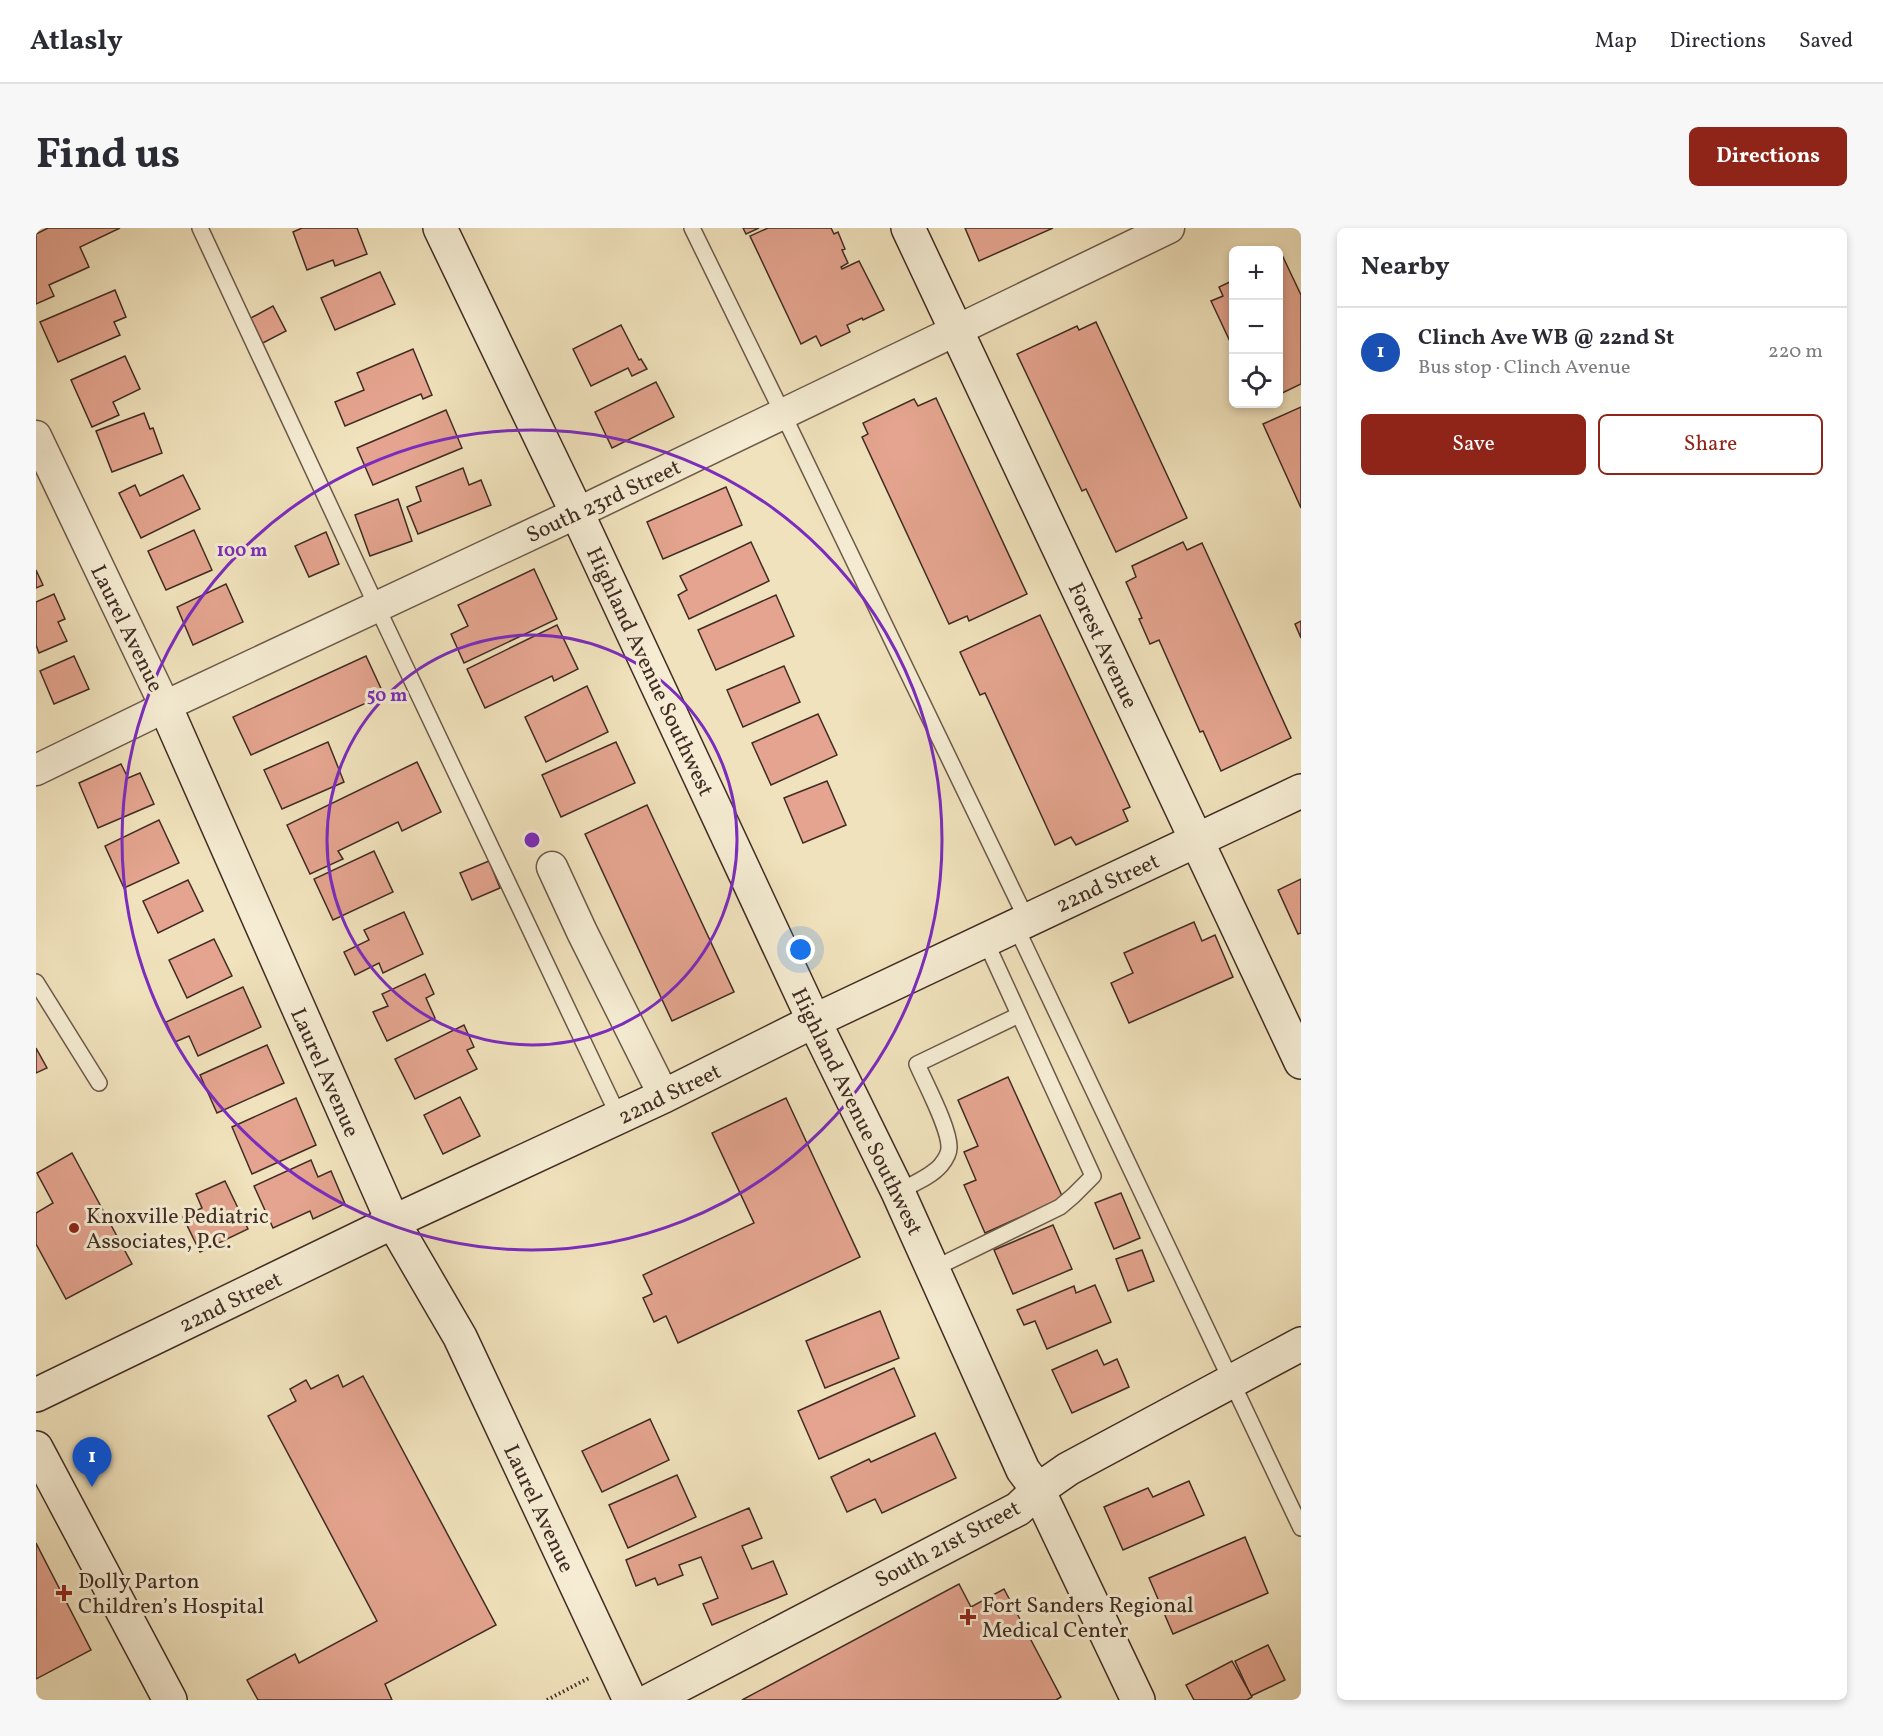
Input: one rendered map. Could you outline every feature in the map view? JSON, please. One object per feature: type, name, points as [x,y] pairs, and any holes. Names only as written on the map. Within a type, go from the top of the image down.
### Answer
[{"type":"street","name":"Highland Avenue Southwest","points":[[440,228],[578,513],[814,1021],[898,1192],[1023,1470],[1038,1490],[1138,1700]]},
{"type":"street","name":"Forest Avenue","points":[[908,228],[1301,1062]]},
{"type":"street","name":"South 23rd Street","points":[[36,770],[165,705],[578,513],[1169,228]]},
{"type":"street","name":"Laurel Avenue","points":[[36,436],[165,705],[393,1222],[460,1337],[630,1700]]},
{"type":"street","name":"22nd Street","points":[[36,1395],[393,1222],[664,1096],[814,1021],[1301,790]]},
{"type":"street","points":[[552,867],[664,1096]]},
{"type":"street","name":"South 21st Street","points":[[651,1700],[1018,1509],[1038,1490],[1068,1469],[1301,1344]]},
{"type":"street","points":[[36,1448],[170,1700]]},
{"type":"lane","points":[[200,228],[619,1117]]},
{"type":"lane","points":[[692,228],[783,414],[1021,923],[1230,1381],[1301,1528]]},
{"type":"lane","points":[[933,1269],[1060,1207],[1093,1176],[985,940]]},
{"type":"lane","points":[[36,982],[99,1083]]},
{"type":"lane","points":[[898,1192],[940,1167],[949,1149],[948,1138],[917,1064],[1019,1015]]},
{"type":"path","points":[[547,1700],[591,1676]]},
{"type":"building","points":[[48,228],[120,228],[80,247],[89,267],[49,285],[54,296],[36,304],[36,234]]},
{"type":"building","points":[[302,228],[357,228],[367,254],[335,266],[333,260],[307,270],[293,232]]},
{"type":"building","points":[[743,228],[759,228],[746,234]]},
{"type":"building","points":[[768,228],[831,228],[834,234],[838,232],[848,263],[841,267],[842,269],[859,261],[884,310],[847,325],[850,332],[821,346],[816,336],[801,344],[750,236]]},
{"type":"building","points":[[965,228],[1053,228],[979,261]]},
{"type":"building","points":[[1283,257],[1301,295],[1301,384],[1283,393]]},
{"type":"building","points":[[380,272],[395,304],[335,330],[321,298]]},
{"type":"building","points":[[1229,282],[1229,339],[1211,301],[1223,296],[1219,287]]},
{"type":"building","points":[[115,290],[126,317],[114,322],[120,335],[58,362],[40,322]]},
{"type":"building","points":[[273,306],[286,331],[261,344],[249,319]]},
{"type":"building","points":[[1096,322],[1187,518],[1116,552],[1086,489],[1082,491],[1017,354],[1077,326],[1079,330]]},
{"type":"building","points":[[621,325],[639,360],[641,359],[647,369],[632,376],[628,368],[591,386],[573,349]]},
{"type":"building","points":[[413,349],[432,395],[423,399],[421,394],[345,426],[335,402],[364,390],[357,373]]},
{"type":"building","points":[[125,356],[140,389],[113,402],[119,415],[92,427],[71,380]]},
{"type":"building","points":[[656,382],[674,417],[612,448],[595,412]]},
{"type":"building","points":[[936,398],[1027,594],[969,621],[967,616],[949,624],[862,437],[868,434],[863,423],[914,399],[918,406]]},
{"type":"building","points":[[1301,407],[1301,508],[1263,424]]},
{"type":"building","points":[[446,410],[462,448],[373,485],[357,448]]},
{"type":"building","points":[[144,413],[150,429],[153,428],[162,453],[112,472],[96,431]]},
{"type":"building","points":[[463,468],[469,485],[481,480],[491,505],[418,534],[407,507],[421,501],[416,487]]},
{"type":"building","points":[[183,475],[200,509],[141,538],[119,493],[135,485],[140,496]]},
{"type":"building","points":[[726,487],[742,525],[663,559],[647,522]]},
{"type":"building","points":[[398,499],[412,541],[370,556],[355,515]]},
{"type":"building","points":[[194,530],[212,570],[166,590],[148,551]]},
{"type":"building","points":[[326,532],[339,564],[309,577],[295,546]]},
{"type":"building","points":[[751,542],[769,581],[689,619],[678,595],[687,590],[680,576]]},
{"type":"building","points":[[1183,542],[1187,550],[1202,543],[1291,738],[1221,771],[1203,731],[1200,732],[1159,640],[1150,644],[1139,619],[1142,618],[1126,582],[1136,577],[1132,566]]},
{"type":"building","points":[[534,569],[557,619],[464,663],[451,634],[468,626],[458,605]]},
{"type":"building","points":[[36,570],[43,585],[36,588]]},
{"type":"building","points":[[226,584],[243,622],[193,645],[177,607]]},
{"type":"building","points":[[54,594],[65,619],[58,622],[67,641],[39,653],[36,645],[36,602]]},
{"type":"building","points":[[776,595],[794,636],[716,670],[698,630]]},
{"type":"building","points":[[1040,615],[1130,807],[1123,810],[1128,821],[1076,845],[1071,837],[1055,845],[985,693],[980,695],[960,652]]},
{"type":"building","points":[[1301,621],[1301,638],[1295,624]]},
{"type":"building","points":[[557,625],[578,669],[554,681],[552,676],[485,708],[467,669]]},
{"type":"building","points":[[74,656],[89,689],[54,704],[40,671]]},
{"type":"building","points":[[366,656],[384,695],[251,755],[233,717]]},
{"type":"building","points":[[784,666],[800,702],[743,727],[727,690]]},
{"type":"building","points":[[587,686],[608,732],[546,762],[525,717]]},
{"type":"building","points":[[818,714],[837,755],[771,785],[752,743]]},
{"type":"building","points":[[328,742],[344,782],[282,809],[264,770]]},
{"type":"building","points":[[616,742],[635,783],[561,817],[542,775]]},
{"type":"building","points":[[417,762],[441,812],[402,831],[398,822],[338,851],[343,859],[310,874],[287,825]]},
{"type":"building","points":[[121,764],[128,778],[140,773],[154,804],[98,828],[79,783]]},
{"type":"building","points":[[827,781],[846,825],[803,843],[784,798]]},
{"type":"building","points":[[647,805],[734,992],[672,1021],[585,834]]},
{"type":"building","points":[[159,820],[179,863],[124,888],[105,846]]},
{"type":"building","points":[[374,851],[393,892],[333,920],[314,879]]},
{"type":"building","points":[[489,861],[500,888],[472,900],[460,873]]},
{"type":"building","points":[[1301,879],[1301,933],[1298,934],[1278,890]]},
{"type":"building","points":[[188,880],[203,911],[158,933],[143,901]]},
{"type":"building","points":[[404,912],[423,954],[383,973],[379,963],[355,975],[344,952],[369,940],[364,930]]},
{"type":"building","points":[[1194,922],[1202,941],[1215,935],[1233,977],[1129,1023],[1111,983],[1133,973],[1124,953]]},
{"type":"building","points":[[214,939],[232,976],[187,998],[169,960]]},
{"type":"building","points":[[425,974],[434,994],[426,998],[435,1018],[387,1041],[373,1012],[388,1006],[382,994]]},
{"type":"building","points":[[243,987],[261,1027],[198,1056],[189,1036],[175,1042],[166,1022]]},
{"type":"building","points":[[464,1025],[474,1047],[467,1050],[477,1069],[415,1099],[395,1059]]},
{"type":"building","points":[[267,1045],[284,1083],[217,1113],[200,1075]]},
{"type":"building","points":[[36,1048],[47,1068],[36,1073]]},
{"type":"building","points":[[1008,1077],[1063,1198],[985,1233],[964,1185],[976,1180],[964,1152],[978,1146],[958,1100]]},
{"type":"building","points":[[460,1097],[480,1136],[443,1154],[424,1115]]},
{"type":"building","points":[[296,1098],[316,1145],[252,1174],[232,1127]]},
{"type":"building","points":[[786,1098],[860,1257],[678,1343],[666,1316],[654,1322],[643,1298],[652,1294],[643,1275],[754,1223],[712,1133]]},
{"type":"building","name":"Knoxville Pediatric Associates, P.C.","points":[[72,1153],[132,1264],[66,1299],[36,1244],[36,1213],[53,1203],[37,1173]]},
{"type":"building","points":[[311,1160],[318,1177],[331,1171],[345,1204],[313,1219],[310,1211],[273,1228],[254,1186]]},
{"type":"building","points":[[225,1181],[248,1229],[200,1252],[183,1217],[202,1208],[196,1194]]},
{"type":"building","points":[[1121,1193],[1140,1238],[1114,1249],[1095,1203]]},
{"type":"building","points":[[1053,1225],[1072,1269],[1013,1294],[994,1250]]},
{"type":"building","points":[[1142,1250],[1154,1281],[1128,1291],[1116,1259]]},
{"type":"building","points":[[1095,1285],[1111,1322],[1047,1349],[1035,1321],[1024,1325],[1017,1310],[1074,1286],[1076,1293]]},
{"type":"building","points":[[880,1311],[899,1358],[825,1388],[806,1341]]},
{"type":"building","points":[[1097,1350],[1104,1365],[1117,1359],[1129,1387],[1072,1413],[1052,1370]]},
{"type":"building","points":[[894,1368],[915,1416],[819,1459],[798,1411]]},
{"type":"building","points":[[338,1375],[343,1387],[363,1376],[496,1625],[385,1684],[392,1700],[258,1700],[247,1680],[295,1654],[299,1663],[377,1621],[268,1416],[296,1401],[290,1389],[306,1380],[311,1389]]},
{"type":"building","points":[[650,1419],[669,1460],[602,1492],[582,1451]]},
{"type":"building","points":[[935,1433],[956,1478],[882,1513],[875,1499],[847,1512],[831,1477]]},
{"type":"building","points":[[677,1475],[696,1517],[628,1548],[609,1505]]},
{"type":"building","points":[[1189,1481],[1204,1515],[1123,1550],[1104,1507],[1148,1488],[1153,1497]]},
{"type":"building","points":[[749,1508],[762,1538],[742,1546],[752,1569],[773,1561],[787,1594],[712,1625],[703,1604],[718,1598],[701,1557],[679,1565],[683,1575],[658,1585],[655,1578],[636,1586],[626,1560]]},
{"type":"building","points":[[1245,1537],[1268,1593],[1173,1634],[1149,1578]]},
{"type":"building","points":[[36,1543],[91,1650],[36,1679]]},
{"type":"building","name":"Fort Sanders Regional Medical Center","points":[[959,1584],[971,1607],[1004,1589],[1061,1697],[1056,1700],[742,1700]]},
{"type":"building","points":[[1268,1645],[1285,1680],[1251,1696],[1235,1661]]},
{"type":"building","points":[[1232,1661],[1252,1697],[1247,1700],[1194,1700],[1186,1685]]},
{"type":"place","name":"Knoxville Pediatric Associates, P.C.","points":[[74,1228]]},
{"type":"place","name":"Clinch Ave WB @ 22nd St","points":[[92,1487]]},
{"type":"place","name":"Dolly Parton Children’s Hospital","points":[[64,1593]]},
{"type":"place","name":"Fort Sanders Regional Medical Center","points":[[968,1617]]}]
